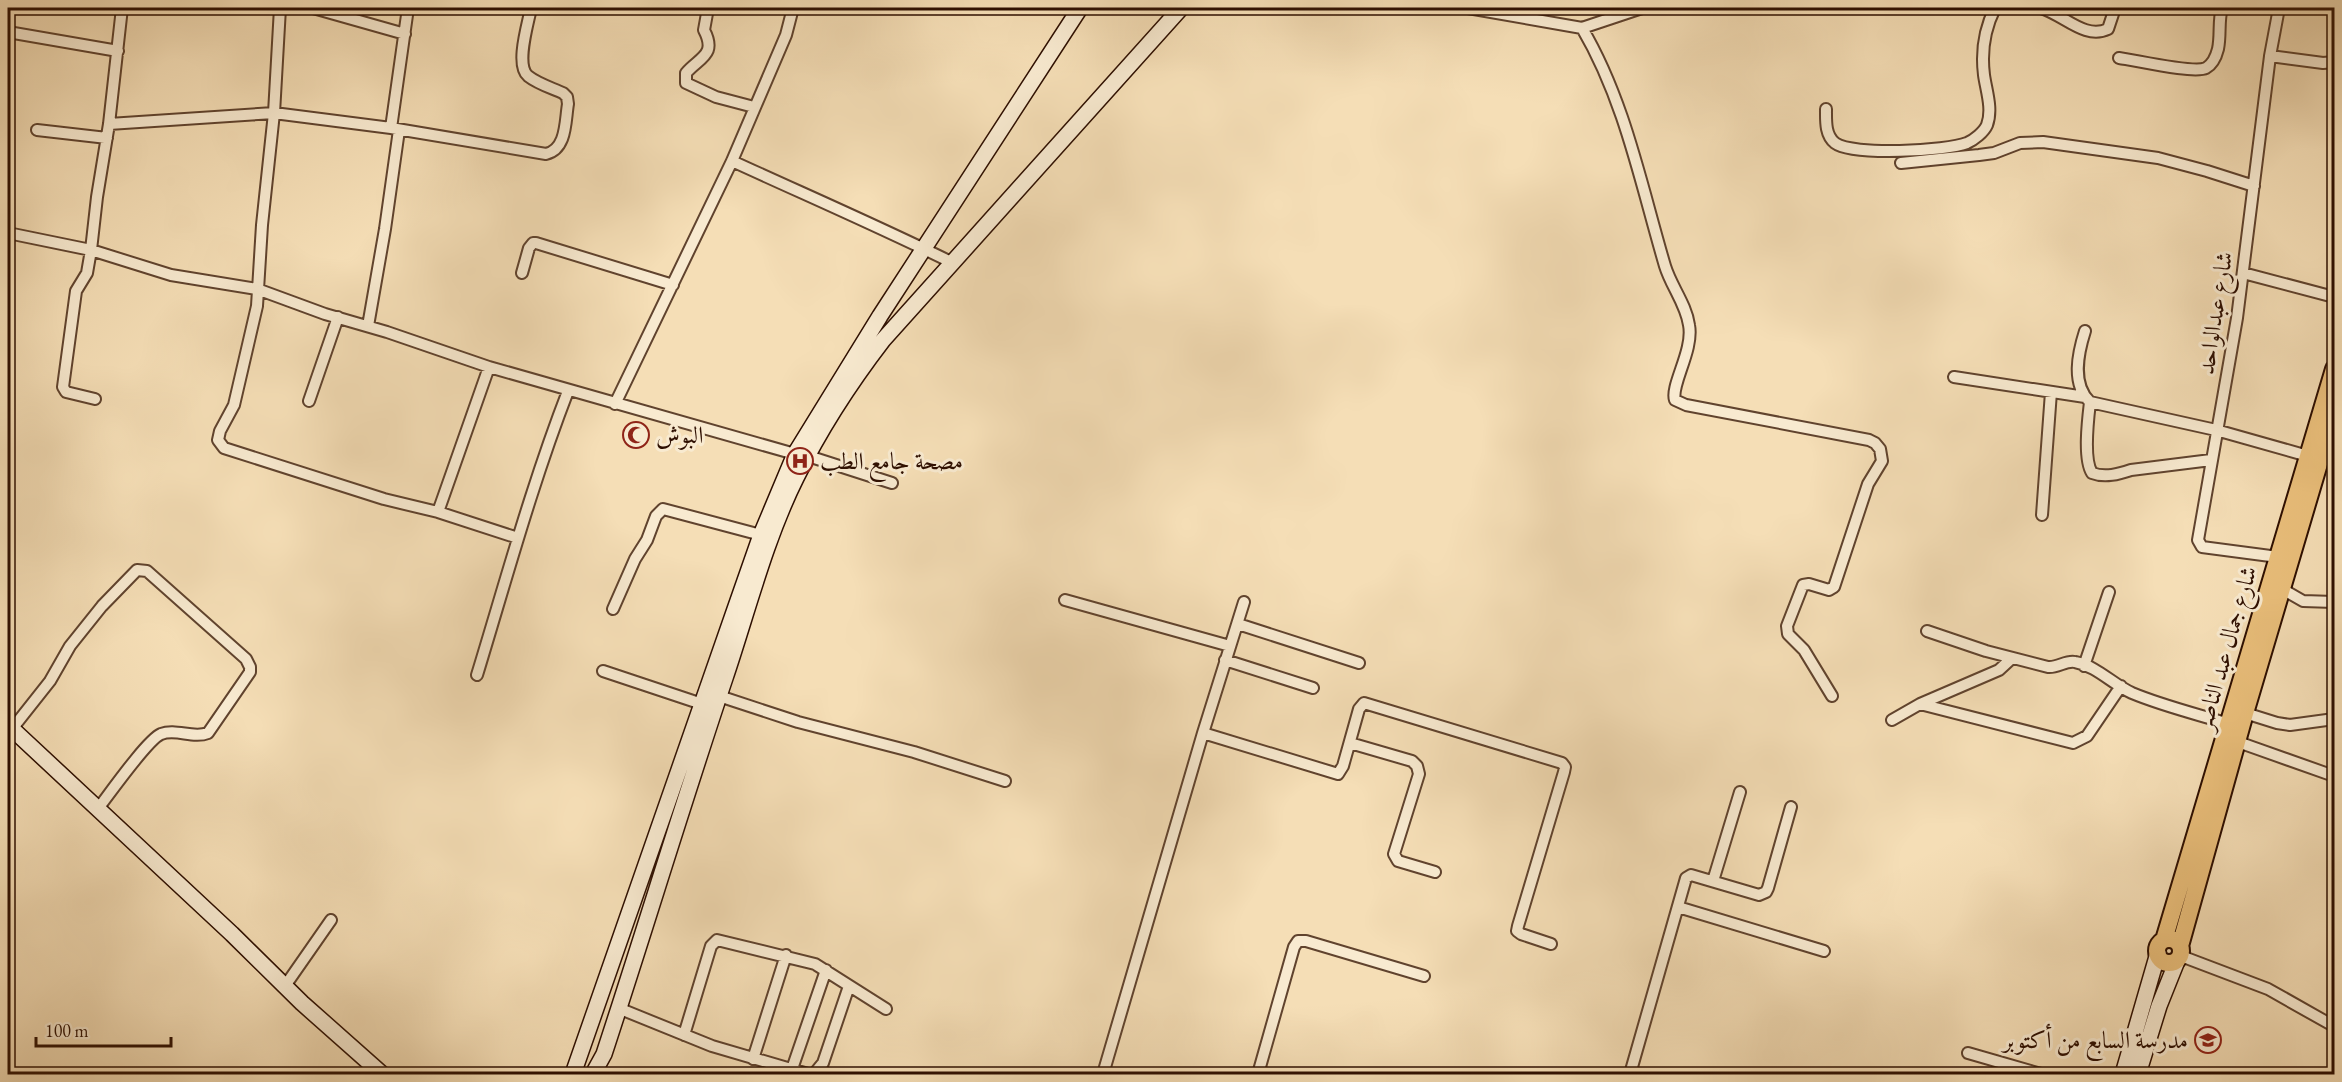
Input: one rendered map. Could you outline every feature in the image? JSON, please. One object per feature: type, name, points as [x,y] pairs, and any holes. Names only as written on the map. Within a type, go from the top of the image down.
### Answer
[{"type":"main road","name":"شارع جمال عبد الناصر","points":[[2172,951],[2229,724],[2334,369]]},
{"type":"main road","name":"شارع جمال عبد الناصر","points":[[2172,951],[2238,742],[2334,413]]},
{"type":"street","points":[[95,399],[66,392],[63,387],[76,291],[87,273],[91,250],[110,124],[122,8]]},
{"type":"street","points":[[280,8],[274,113],[255,317],[244,355],[234,405],[219,436],[220,444],[224,448],[384,499],[438,512],[518,538]]},
{"type":"street","points":[[313,8],[405,34]]},
{"type":"street","points":[[368,326],[386,229],[408,8]]},
{"type":"street","points":[[110,124],[274,113],[395,129],[546,154],[556,149],[564,131],[567,97],[529,76],[522,68],[531,8]]},
{"type":"street","points":[[708,8],[704,30],[708,37],[709,48],[703,58],[687,73],[686,83],[716,97],[754,107]]},
{"type":"street","points":[[615,404],[732,161],[786,34],[793,8]]},
{"type":"street","points":[[593,1074],[604,1054],[618,1008],[702,704],[761,535],[801,455],[869,332],[1080,8]]},
{"type":"street","points":[[573,1074],[719,696],[769,547],[795,479],[801,455],[850,383],[883,340],[1181,8]]},
{"type":"street","points":[[1468,8],[1582,28],[1642,8]]},
{"type":"street","points":[[1826,109],[1827,129],[1834,142],[1847,149],[1916,151],[1966,143],[1981,134],[1987,125],[1989,110],[1983,50],[1988,22],[1995,8]]},
{"type":"street","points":[[2041,8],[2051,11],[2086,31],[2099,33],[2108,29],[2115,8]]},
{"type":"street","points":[[2119,58],[2188,69],[2200,70],[2207,67],[2214,61],[2218,49],[2222,8]]},
{"type":"street","name":"شارع عبدالواحد","points":[[2278,8],[2243,273],[2198,540],[2202,547],[2278,557]]},
{"type":"street","points":[[1582,28],[1595,51],[1617,103],[1651,211],[1665,267],[1688,317],[1689,346],[1674,389],[1675,400],[1686,405],[1869,440],[1880,448],[1882,460],[1868,484],[1834,587],[1829,590],[1809,584],[1803,585],[1787,627],[1788,634],[1804,650],[1832,696]]},
{"type":"street","points":[[8,32],[118,51]]},
{"type":"street","points":[[2270,56],[2323,63],[2334,62]]},
{"type":"street","points":[[37,130],[107,138]]},
{"type":"street","points":[[1901,163],[1994,153],[2020,143],[2043,142],[2158,158],[2254,186]]},
{"type":"street","points":[[732,161],[808,197],[869,222],[953,263]]},
{"type":"street","points":[[8,233],[91,250],[171,275],[256,289],[489,367],[892,483]]},
{"type":"street","points":[[522,273],[529,248],[536,243],[673,285]]},
{"type":"street","points":[[2243,273],[2334,297]]},
{"type":"street","points":[[309,401],[338,317]]},
{"type":"street","points":[[2085,331],[2078,371],[2079,386],[2088,399],[2088,465],[2092,473],[2119,474],[2131,470],[2211,460]]},
{"type":"street","points":[[869,332],[883,340]]},
{"type":"street","points":[[438,512],[489,367]]},
{"type":"street","points":[[1954,377],[2088,399],[2216,430],[2308,456]]},
{"type":"street","points":[[477,675],[533,494],[542,457],[568,391]]},
{"type":"street","points":[[2042,515],[2051,392]]},
{"type":"street","points":[[613,609],[635,559],[647,540],[656,516],[663,509],[761,535]]},
{"type":"street","points":[[97,810],[159,735],[169,732],[200,735],[208,733],[250,672],[246,659],[147,571],[137,570],[102,606],[70,646],[50,681],[10,727],[97,810],[232,934],[285,986],[382,1074]]},
{"type":"street","points":[[2282,589],[2309,602],[2334,602]]},
{"type":"street","points":[[2084,666],[2109,591]]},
{"type":"street","points":[[1065,600],[1230,646]]},
{"type":"street","points":[[1103,1074],[1244,602]]},
{"type":"street","points":[[1238,624],[1359,663]]},
{"type":"street","points":[[1927,631],[2048,667],[2072,662],[2134,693],[2229,724]]},
{"type":"street","points":[[1892,720],[1920,704],[1999,670],[2012,658]]},
{"type":"street","points":[[1225,660],[1313,688]]},
{"type":"street","points":[[603,671],[702,704]]},
{"type":"street","points":[[1920,704],[2073,742],[2087,736],[2121,686]]},
{"type":"street","points":[[719,696],[798,722],[914,752],[1005,781]]},
{"type":"street","points":[[1203,733],[1334,774],[1341,772],[1359,709],[1364,703],[1562,763],[1565,767],[1564,772],[1517,931],[1551,944]]},
{"type":"street","points":[[2245,713],[2290,725],[2334,719]]},
{"type":"street","points":[[2238,742],[2334,776]]},
{"type":"street","points":[[1350,743],[1412,762],[1417,766],[1419,774],[1394,854],[1398,861],[1435,872]]},
{"type":"street","points":[[1713,881],[1740,792]]},
{"type":"street","points":[[1630,1074],[1687,876],[1691,875],[1759,895],[1766,892],[1791,807]]},
{"type":"street","points":[[1677,907],[1824,951]]},
{"type":"street","points":[[285,986],[331,920]]},
{"type":"street","points":[[684,1035],[713,942],[721,940],[812,963],[886,1009]]},
{"type":"street","points":[[1258,1074],[1294,947],[1298,941],[1306,941],[1424,976]]},
{"type":"street","points":[[2172,951],[2268,989],[2333,1026]]},
{"type":"street","name":"شارع جمال عبد الناصر","points":[[2123,1074],[2172,951]]},
{"type":"street","name":"شارع جمال عبد الناصر","points":[[2138,1074],[2172,951]]},
{"type":"street","points":[[753,1059],[786,955]]},
{"type":"street","points":[[792,1069],[826,970]]},
{"type":"street","points":[[618,1008],[684,1035],[753,1059],[814,1074],[820,1069],[849,986]]},
{"type":"street","points":[[1968,1053],[2041,1074]]},
{"type":"place","name":"البوش","points":[[636,435]]},
{"type":"place","name":"مصحة جامع الطب","points":[[800,461]]},
{"type":"place","name":"مدرسة السابع من أكتوبر","points":[[2208,1040]]}]
